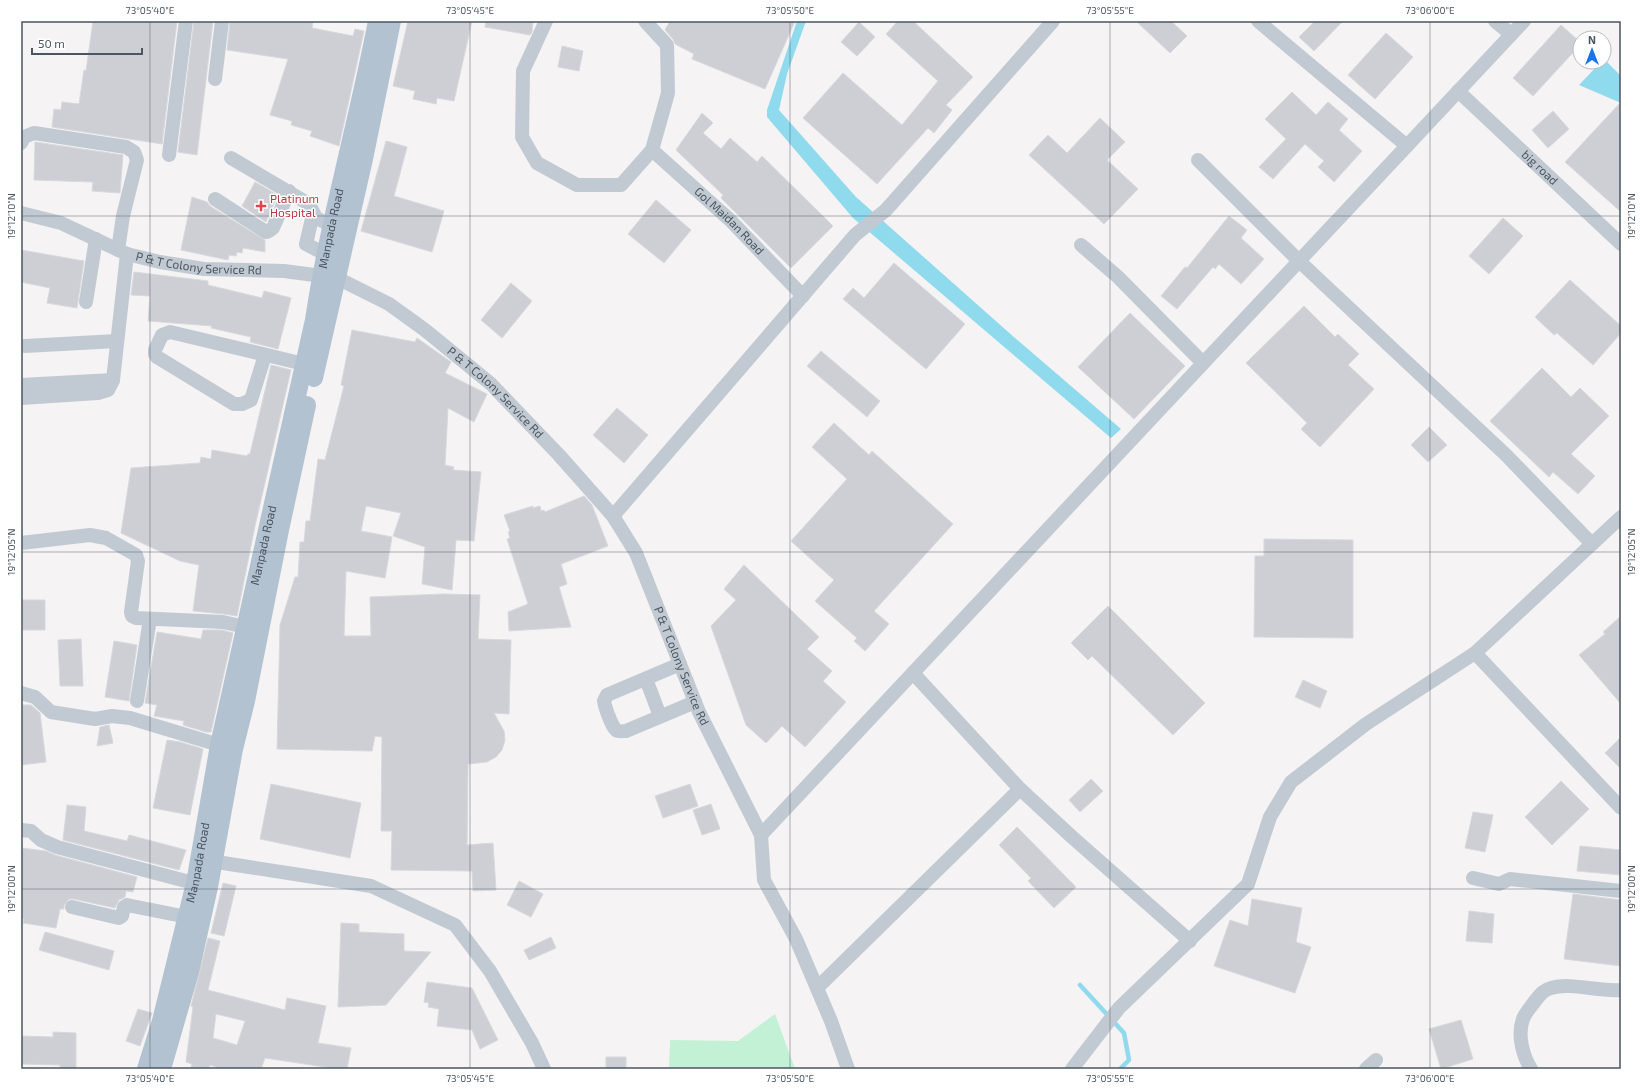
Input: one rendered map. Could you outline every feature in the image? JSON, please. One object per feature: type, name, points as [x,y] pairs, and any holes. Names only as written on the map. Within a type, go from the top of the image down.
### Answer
[{"type":"main road","name":"Manpada Road","points":[[333,256],[331,225],[356,157],[367,74],[377,21]]},
{"type":"main road","name":"Manpada Road","points":[[154,1068],[168,1023],[202,885],[227,747],[273,528],[356,157],[392,21]]},
{"type":"main road","name":"Manpada Road","points":[[303,397],[304,364],[314,320],[329,277]]},
{"type":"street","points":[[169,155],[186,21]]},
{"type":"street","points":[[215,79],[222,21]]},
{"type":"street","points":[[546,21],[523,71],[522,137],[537,163],[577,185],[621,185],[652,150],[668,92],[667,45],[645,21]]},
{"type":"street","points":[[613,516],[855,235],[886,210],[1053,21]]},
{"type":"street","points":[[1258,21],[1407,146]]},
{"type":"street","points":[[1495,21],[1511,34]]},
{"type":"street","points":[[848,1069],[831,1021],[796,939],[764,880],[761,835],[1524,21]]},
{"type":"street","name":"big road","points":[[1458,91],[1621,244]]},
{"type":"street","points":[[21,143],[24,137],[34,133],[126,147],[134,152],[136,160],[123,216],[117,341],[113,380],[108,390],[98,394],[21,398]]},
{"type":"street","name":"Gol Maidan Road","points":[[652,150],[730,220],[803,296]]},
{"type":"street","points":[[231,158],[309,204],[316,218],[331,225]]},
{"type":"street","points":[[1198,160],[1299,261],[1506,455],[1592,544]]},
{"type":"street","points":[[215,198],[266,232],[270,232],[289,192]]},
{"type":"street","name":"P & T Colony Service Rd","points":[[21,213],[60,223],[122,252],[204,269],[284,272],[329,277],[389,304],[425,330],[491,384],[559,455],[613,516],[636,553],[695,702],[761,835]]},
{"type":"street","points":[[314,214],[306,244],[333,256]]},
{"type":"street","points":[[86,302],[96,239]]},
{"type":"street","points":[[1081,245],[1118,277],[1203,363]]},
{"type":"street","points":[[265,355],[251,400],[242,404],[234,404],[158,357],[155,354],[155,350],[162,334],[170,332],[304,364]]},
{"type":"street","points":[[25,346],[117,341]]},
{"type":"street","points":[[21,385],[113,380]]},
{"type":"street","points":[[1072,1069],[1115,1013],[1248,884],[1270,817],[1291,782],[1366,724],[1475,653],[1621,517]]},
{"type":"street","points":[[21,543],[90,535],[106,538],[130,551],[136,556],[138,561],[131,612],[132,616],[136,618],[150,619],[223,622],[253,628]]},
{"type":"street","points":[[137,701],[150,619]]},
{"type":"street","points":[[1475,653],[1621,808]]},
{"type":"street","points":[[680,664],[607,695],[604,701],[605,707],[615,729],[620,732],[626,731],[695,702]]},
{"type":"street","points":[[913,673],[1020,788],[1072,837],[1190,941]]},
{"type":"street","points":[[646,679],[660,716]]},
{"type":"street","points":[[21,693],[35,697],[51,712],[95,719],[112,716],[130,718],[227,747]]},
{"type":"street","points":[[817,988],[1020,788]]},
{"type":"street","points":[[21,830],[31,831],[41,840],[57,847],[202,885]]},
{"type":"street","points":[[206,861],[371,886],[455,925],[490,971],[532,1043],[544,1069]]},
{"type":"street","points":[[1472,878],[1499,884],[1510,879],[1621,892]]},
{"type":"street","points":[[72,907],[119,918],[122,916],[124,907],[127,905],[194,919]]},
{"type":"street","points":[[1531,1069],[1526,1061],[1520,1032],[1523,1019],[1542,992],[1549,988],[1561,986],[1609,991],[1621,990]]},
{"type":"green space","points":[[775,1014],[795,1069],[669,1069],[670,1040],[738,1041]]},
{"type":"water","points":[[797,21],[806,21],[787,74],[779,110],[856,197],[1015,338],[1121,429],[1111,438],[853,218],[767,117],[767,110]]},
{"type":"water","points":[[1612,67],[1621,76],[1621,103],[1579,85],[1593,70],[1612,70]]},
{"type":"building","points":[[93,21],[177,21],[162,144],[52,127],[54,109],[61,110],[62,102],[79,104],[84,70],[86,71]]},
{"type":"building","points":[[194,21],[213,21],[197,155],[178,152]]},
{"type":"building","points":[[230,21],[313,21],[312,28],[353,36],[355,29],[364,31],[339,146],[310,136],[312,131],[291,125],[292,121],[270,115],[288,59],[227,50]]},
{"type":"building","points":[[408,21],[472,21],[454,101],[437,98],[436,104],[413,99],[415,91],[393,86]]},
{"type":"building","points":[[486,21],[533,21],[532,32],[530,35],[485,27]]},
{"type":"building","points":[[670,21],[795,21],[765,89],[692,59],[694,54],[675,44],[673,39],[665,30]]},
{"type":"building","points":[[898,21],[913,21],[973,77],[946,105],[952,110],[934,133],[928,128],[877,184],[803,118],[843,73],[902,125],[938,81],[886,34]]},
{"type":"building","points":[[1136,21],[1171,21],[1187,36],[1170,53]]},
{"type":"building","points":[[1315,21],[1343,21],[1314,51],[1299,37]]},
{"type":"building","points":[[859,22],[875,37],[857,56],[841,42]]},
{"type":"building","points":[[1561,25],[1572,35],[1572,54],[1533,96],[1513,78]]},
{"type":"building","points":[[1386,33],[1413,57],[1375,99],[1348,75]]},
{"type":"building","points":[[562,46],[583,51],[579,71],[558,67]]},
{"type":"building","points":[[1292,92],[1316,115],[1328,102],[1348,119],[1339,130],[1362,151],[1334,182],[1318,167],[1324,161],[1305,144],[1273,179],[1259,167],[1286,139],[1265,119]]},
{"type":"building","points":[[1621,102],[1621,212],[1565,162]]},
{"type":"building","points":[[1553,111],[1569,129],[1548,148],[1532,130]]},
{"type":"building","points":[[702,113],[713,123],[703,133],[721,149],[730,138],[757,162],[762,156],[833,226],[791,268],[721,198],[723,195],[676,150]]},
{"type":"building","points":[[1100,118],[1125,142],[1107,160],[1138,189],[1104,224],[1029,155],[1048,135],[1067,153]]},
{"type":"building","points":[[386,141],[407,147],[394,196],[444,211],[432,252],[361,231]]},
{"type":"building","points":[[35,142],[123,155],[120,193],[92,191],[93,182],[34,180]]},
{"type":"building","points":[[255,182],[278,195],[266,222],[242,206]]},
{"type":"building","points":[[192,197],[207,202],[210,206],[265,240],[265,252],[243,248],[242,253],[237,252],[236,256],[229,255],[228,260],[181,250]]},
{"type":"building","points":[[656,200],[691,230],[664,263],[628,234]]},
{"type":"building","points":[[1229,216],[1247,230],[1241,238],[1264,259],[1241,284],[1219,264],[1215,269],[1213,267],[1177,309],[1161,296],[1185,267],[1187,268]]},
{"type":"building","points":[[1503,218],[1523,236],[1489,274],[1469,256]]},
{"type":"building","points":[[21,250],[84,261],[77,308],[47,303],[50,288],[21,282]]},
{"type":"building","points":[[894,263],[965,324],[926,369],[843,299],[853,288],[864,298]]},
{"type":"building","points":[[134,272],[208,281],[208,285],[262,298],[264,291],[291,298],[278,349],[250,342],[251,337],[211,328],[212,326],[148,321],[150,296],[131,295]]},
{"type":"building","points":[[1570,280],[1621,326],[1621,333],[1593,365],[1557,333],[1554,335],[1535,317]]},
{"type":"building","points":[[511,283],[532,301],[502,338],[481,320]]},
{"type":"building","points":[[1304,306],[1335,337],[1338,334],[1359,354],[1348,365],[1374,389],[1320,447],[1301,429],[1307,423],[1246,363]]},
{"type":"building","points":[[1130,313],[1185,366],[1134,419],[1078,367]]},
{"type":"building","points":[[352,330],[415,342],[417,338],[451,362],[445,373],[487,394],[474,422],[448,408],[445,465],[454,467],[453,470],[481,472],[474,541],[456,540],[452,590],[422,584],[425,547],[393,536],[401,513],[366,506],[361,531],[392,537],[385,578],[346,571],[344,636],[371,636],[370,597],[444,594],[480,595],[478,639],[511,640],[509,714],[494,713],[504,731],[505,740],[502,750],[496,757],[487,762],[468,764],[467,845],[493,843],[496,890],[473,891],[472,871],[391,870],[392,831],[381,831],[382,737],[375,736],[372,751],[277,749],[280,625],[295,577],[298,577],[300,542],[304,542],[306,521],[310,521],[318,459],[325,460],[344,386],[341,385]]},
{"type":"building","points":[[821,351],[880,401],[867,417],[807,366]]},
{"type":"building","points":[[271,365],[291,370],[255,526],[237,616],[193,611],[199,565],[180,561],[121,533],[131,468],[200,463],[201,457],[211,459],[212,450],[247,456],[250,454]]},
{"type":"building","points":[[1542,368],[1571,397],[1580,388],[1609,416],[1571,454],[1595,476],[1578,494],[1553,472],[1549,477],[1490,421]]},
{"type":"building","points":[[617,408],[648,435],[624,463],[593,435]]},
{"type":"building","points":[[834,423],[869,455],[872,451],[953,524],[874,611],[889,624],[865,651],[854,641],[857,638],[815,601],[834,580],[791,541],[847,479],[812,447]]},
{"type":"building","points":[[1429,427],[1447,445],[1428,462],[1411,445]]},
{"type":"building","points":[[584,496],[592,505],[608,546],[561,564],[567,584],[559,587],[571,627],[509,631],[508,612],[528,604],[507,539],[510,538],[508,532],[510,531],[504,515],[533,506],[533,508],[540,506],[541,511],[544,510],[545,512]]},
{"type":"building","points":[[1264,539],[1353,540],[1353,638],[1254,637],[1255,556],[1264,556]]},
{"type":"building","points":[[744,565],[819,637],[807,649],[832,671],[823,681],[846,702],[805,747],[782,726],[766,743],[746,725],[711,626],[736,600],[724,589]]},
{"type":"building","points":[[21,600],[45,600],[45,630],[21,630]]},
{"type":"building","points":[[1108,606],[1205,703],[1173,735],[1092,656],[1088,660],[1071,643]]},
{"type":"building","points":[[1621,616],[1621,704],[1579,655],[1605,634],[1603,632]]},
{"type":"building","points":[[203,630],[222,630],[233,633],[211,732],[206,732],[183,725],[184,721],[154,716],[157,705],[145,703],[157,632],[201,639]]},
{"type":"building","points":[[81,639],[83,686],[60,686],[58,640]]},
{"type":"building","points":[[114,641],[137,645],[129,701],[105,697]]},
{"type":"building","points":[[1303,680],[1327,691],[1320,708],[1295,697]]},
{"type":"building","points":[[21,705],[31,705],[40,713],[46,762],[21,765]]},
{"type":"building","points":[[109,725],[113,743],[97,746],[100,727]]},
{"type":"building","points":[[1621,737],[1621,769],[1605,753]]},
{"type":"building","points":[[167,740],[180,742],[203,749],[190,815],[153,808]]},
{"type":"building","points":[[1091,779],[1103,791],[1080,812],[1069,800]]},
{"type":"building","points":[[1561,781],[1589,809],[1552,845],[1525,817]]},
{"type":"building","points":[[271,784],[361,803],[350,858],[260,839]]},
{"type":"building","points":[[690,784],[698,806],[663,818],[655,796]]},
{"type":"building","points":[[711,804],[720,829],[702,835],[693,810]]},
{"type":"building","points":[[67,805],[86,807],[84,831],[127,841],[129,835],[186,850],[179,870],[63,840]]},
{"type":"building","points":[[1473,812],[1493,815],[1485,852],[1465,848]]},
{"type":"building","points":[[1017,827],[1076,887],[1054,908],[1028,881],[1031,878],[999,845]]},
{"type":"building","points":[[1580,846],[1621,850],[1621,875],[1577,871]]},
{"type":"building","points":[[21,848],[46,851],[55,855],[137,877],[133,892],[126,891],[125,897],[119,900],[115,908],[69,899],[64,905],[64,909],[60,909],[56,928],[23,923],[24,919],[21,918]]},
{"type":"building","points":[[519,881],[543,894],[531,917],[507,905]]},
{"type":"building","points":[[223,883],[236,886],[224,936],[211,933]]},
{"type":"building","points":[[1573,894],[1621,900],[1621,966],[1564,959]]},
{"type":"building","points":[[1252,899],[1302,908],[1296,942],[1311,947],[1295,993],[1214,966],[1230,920],[1248,926]]},
{"type":"building","points":[[1469,911],[1494,914],[1492,943],[1466,941]]},
{"type":"building","points":[[341,923],[359,924],[359,932],[404,934],[404,951],[431,952],[386,1005],[338,1007]]},
{"type":"building","points":[[45,932],[114,951],[109,970],[39,950]]},
{"type":"building","points":[[551,937],[556,948],[529,960],[524,950]]},
{"type":"building","points":[[208,938],[220,941],[208,990],[285,1010],[287,998],[326,1006],[318,1043],[351,1048],[347,1069],[265,1058],[261,1069],[222,1069],[210,1065],[209,1069],[191,1067],[192,1064],[186,1062],[193,1007],[191,1006]],"holes":[[[216,1014],[245,1021],[237,1045],[213,1038]]]},
{"type":"building","points":[[427,982],[472,988],[498,1040],[480,1049],[472,1030],[437,1026],[439,1009],[428,1007],[429,1003],[424,1002]]},
{"type":"building","points":[[138,1009],[152,1013],[140,1046],[126,1041]]},
{"type":"building","points":[[1461,1020],[1473,1059],[1441,1069],[1429,1029]]},
{"type":"building","points":[[53,1032],[76,1033],[76,1069],[60,1069],[60,1065],[21,1064],[21,1036],[53,1037]]},
{"type":"building","points":[[606,1057],[626,1057],[626,1069],[606,1069]]},
{"type":"waterway","points":[[1080,985],[1124,1033],[1129,1060],[1120,1069]]},
{"type":"place","name":"Platinum Hospital","points":[[261,206]]}]
